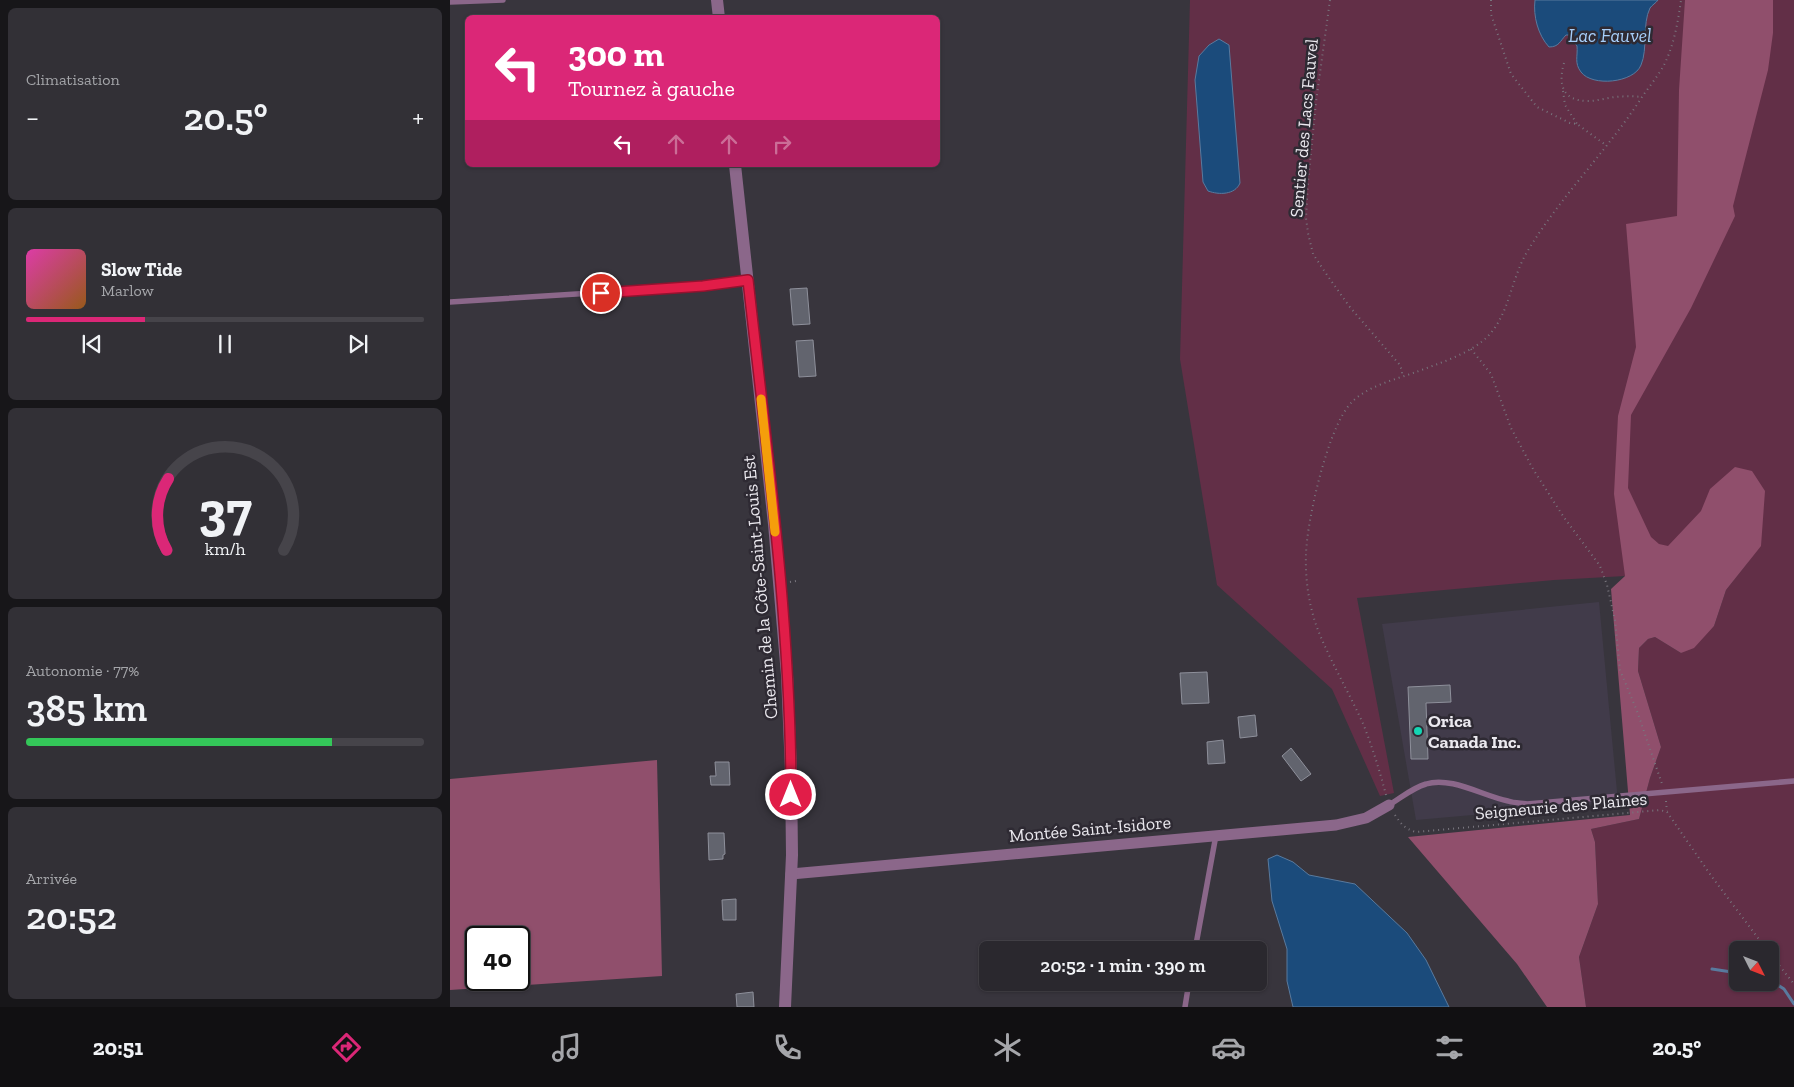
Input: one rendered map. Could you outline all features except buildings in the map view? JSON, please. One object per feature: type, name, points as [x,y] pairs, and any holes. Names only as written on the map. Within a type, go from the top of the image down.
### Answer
[{"type":"street","points":[[717,0],[719,15]]},
{"type":"street","name":"Chemin de la Côte-Saint-Louis Est","points":[[735,167],[783,612],[791,755],[791,874],[785,1007]]},
{"type":"street","name":"Montée Saint-Isidore","points":[[791,874],[1344,824],[1366,818],[1389,805]]},
{"type":"lane","points":[[450,2],[503,0]]},
{"type":"lane","points":[[450,302],[673,288],[748,280]]},
{"type":"lane","points":[[1389,805],[1417,787],[1428,783],[1441,782],[1460,786],[1508,802],[1527,804],[1794,780]]},
{"type":"lane","points":[[1197,941],[1216,836]]},
{"type":"lane","points":[[1185,1007],[1188,991]]},
{"type":"path","name":"Sentier des Lacs Fauvel","points":[[1330,0],[1316,102],[1308,182],[1306,218],[1308,233],[1313,254],[1349,306],[1399,364],[1402,370],[1402,377]]},
{"type":"path","points":[[1491,0],[1491,14],[1511,74],[1537,107],[1570,123],[1577,124]]},
{"type":"path","points":[[1389,805],[1364,726],[1317,630],[1310,602],[1306,555],[1309,522],[1330,440],[1339,418],[1351,403],[1365,392],[1471,349],[1488,336],[1502,315],[1525,255],[1554,212],[1607,146],[1664,65],[1676,32],[1681,0]]},
{"type":"path","points":[[1564,63],[1561,85],[1570,97],[1580,101],[1595,101],[1627,96],[1642,97]]},
{"type":"path","points":[[1564,90],[1565,105],[1577,124],[1607,146]]},
{"type":"path","points":[[1471,349],[1490,374],[1511,428],[1533,469],[1563,516],[1600,566],[1607,585],[1615,620],[1620,670],[1637,711],[1665,792],[1667,812]]},
{"type":"path","name":"Seigneurie des Plaines","points":[[1389,805],[1401,824],[1408,830],[1416,832],[1660,810],[1667,812],[1712,877],[1760,941]]},
{"type":"path","points":[[1779,965],[1794,984]]},
{"type":"shaded area","points":[[1190,0],[1794,0],[1794,1007],[1586,1007],[1579,957],[1598,904],[1595,842],[1591,829],[1639,819],[1661,747],[1638,671],[1639,648],[1648,639],[1655,637],[1681,653],[1714,626],[1726,590],[1748,562],[1625,574],[1625,576],[1554,580],[1357,598],[1394,793],[1380,796],[1332,689],[1217,585],[1180,359]]},
{"type":"shaded area","points":[[1685,0],[1773,0],[1773,33],[1768,70],[1733,206],[1735,216],[1691,308],[1631,415],[1628,488],[1651,537],[1659,544],[1668,546],[1701,511],[1710,489],[1735,467],[1752,471],[1765,491],[1761,546],[1726,590],[1714,626],[1694,648],[1681,653],[1655,637],[1648,639],[1639,648],[1638,671],[1661,747],[1639,819],[1591,829],[1595,842],[1598,904],[1579,957],[1586,1007],[1547,1007],[1517,964],[1408,837],[1630,815],[1611,589],[1625,576],[1614,494],[1618,416],[1636,347],[1626,224],[1677,216],[1679,90]]},
{"type":"shaded area","points":[[1599,602],[1618,802],[1416,820],[1382,624]]},
{"type":"shaded area","points":[[657,760],[662,976],[530,985],[530,926],[465,926],[465,989],[450,990],[450,779]]},
{"type":"water","name":"Lac Fauvel","points":[[1535,0],[1658,0],[1650,8],[1648,14],[1641,65],[1630,76],[1613,81],[1594,80],[1586,77],[1579,69],[1577,46],[1569,35],[1566,35],[1555,46],[1549,47],[1545,42],[1537,25]]},
{"type":"water","points":[[1219,39],[1229,45],[1240,183],[1234,190],[1226,193],[1208,191],[1203,182],[1195,80],[1199,56],[1209,45]]},
{"type":"water","points":[[1277,855],[1293,862],[1309,875],[1355,884],[1407,933],[1426,960],[1449,1007],[1293,1007],[1287,981],[1287,949],[1272,901],[1268,859]]},
{"type":"waterway","points":[[1712,969],[1729,972]]},
{"type":"waterway","points":[[1779,986],[1784,989],[1794,1004]]},
{"type":"slow traffic","points":[[761,399],[775,532]]},
{"type":"place","name":"Orica Canada Inc.","points":[[1418,731]]},
{"type":"route","points":[[601,293],[703,286],[748,280],[783,612],[789,708],[791,795]]}]
